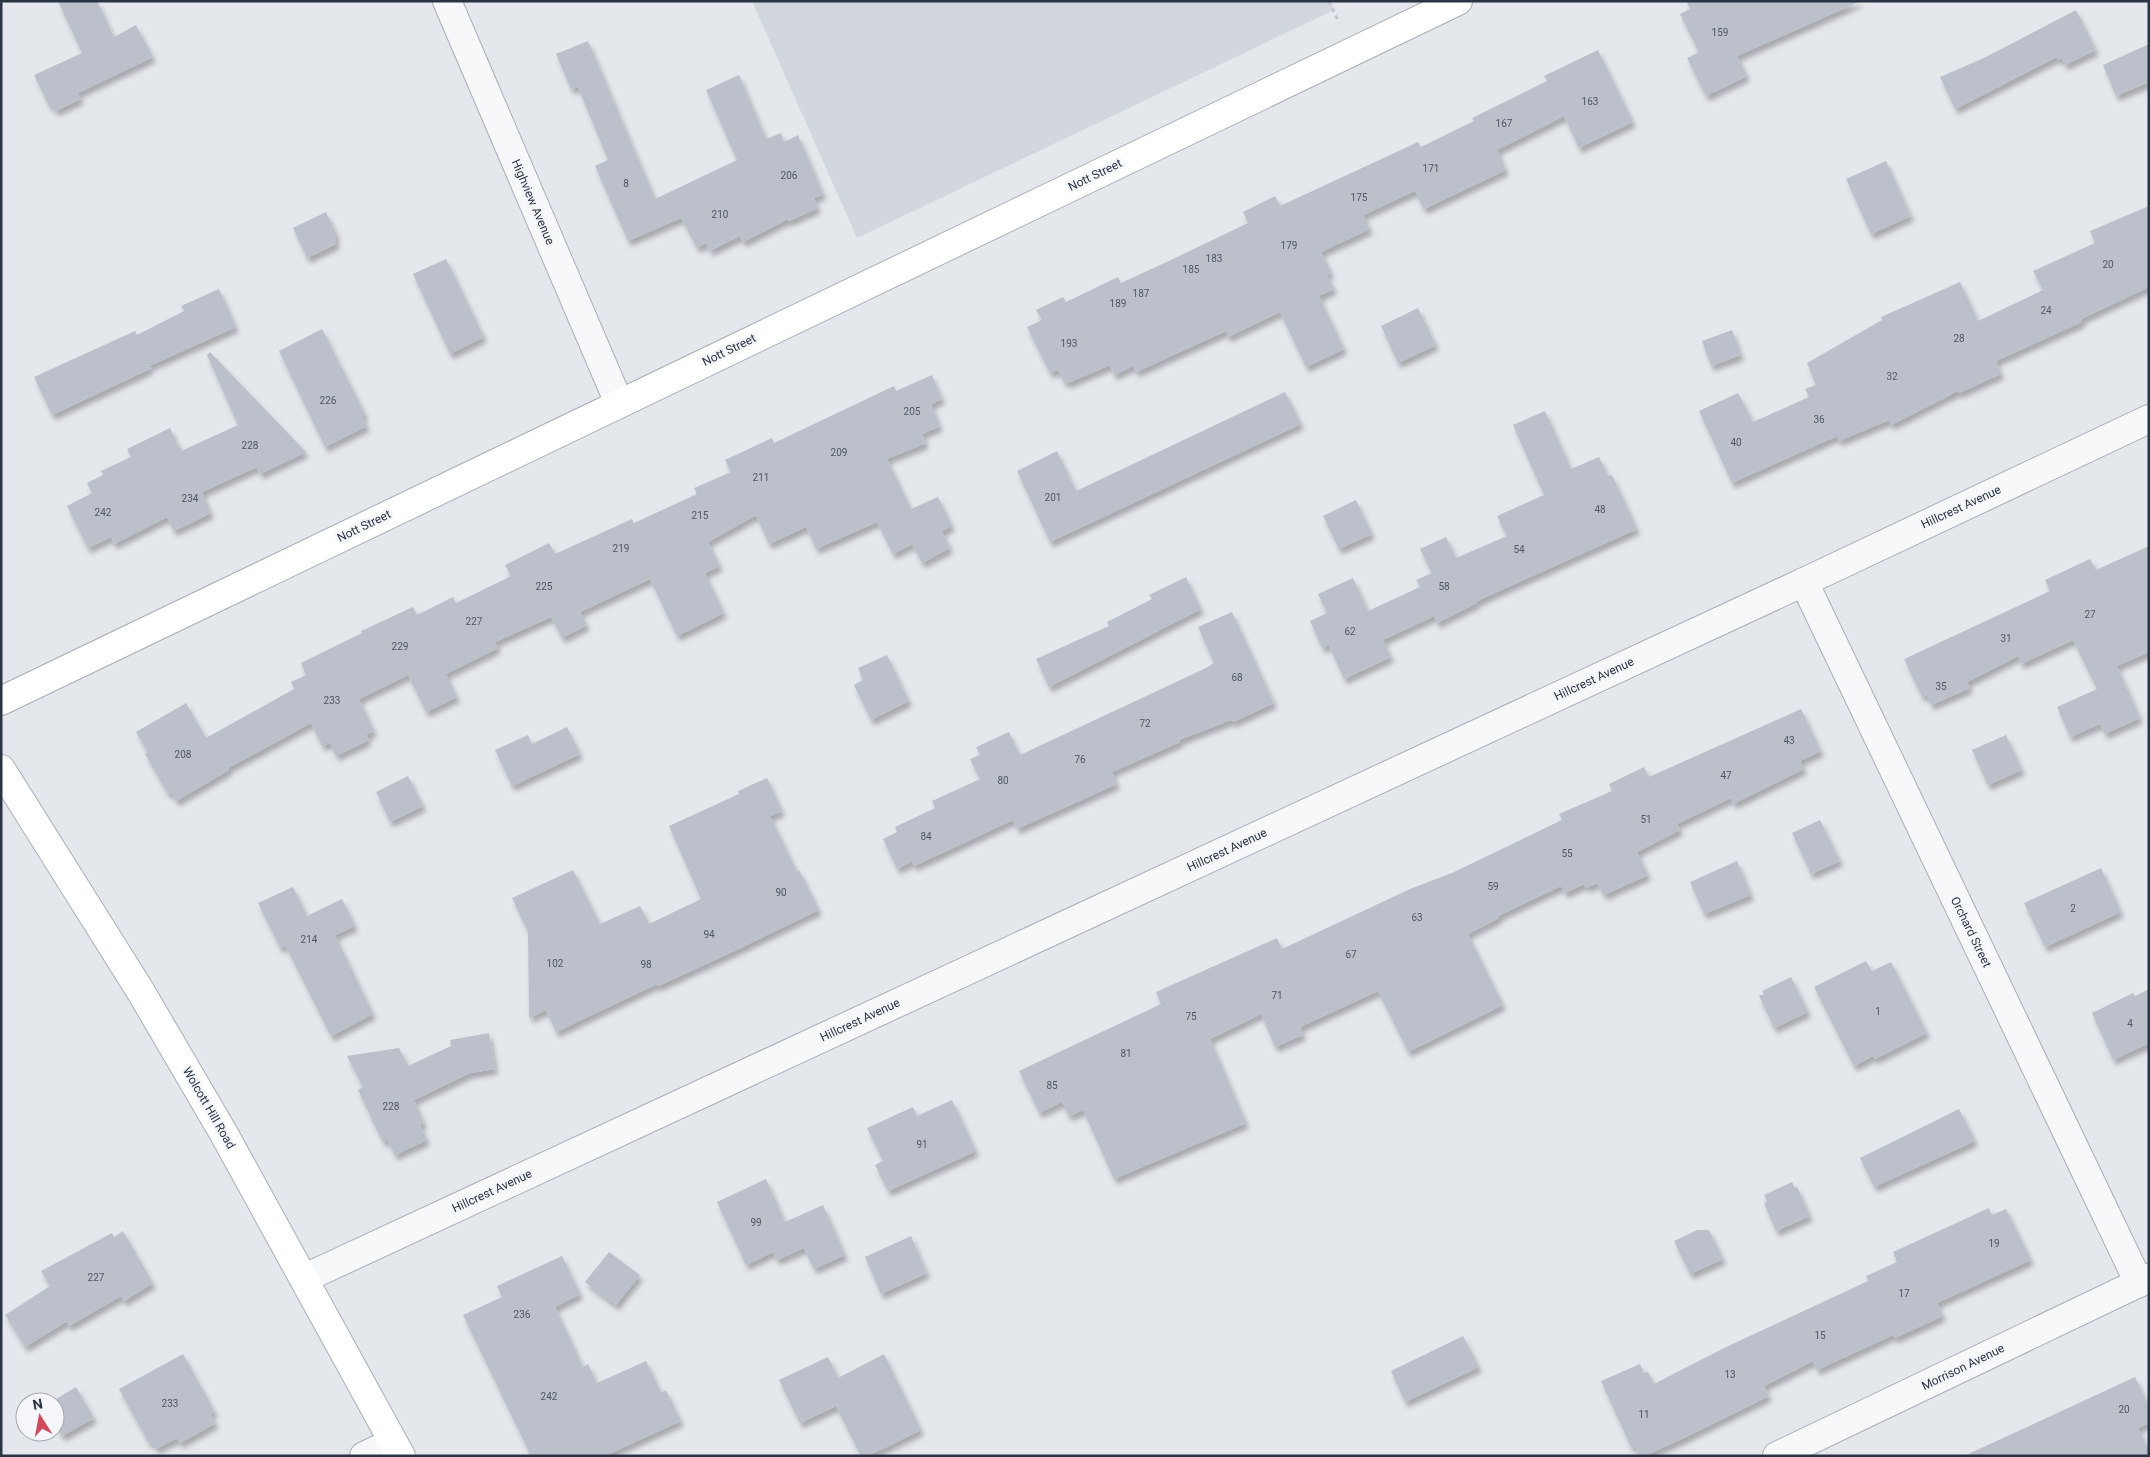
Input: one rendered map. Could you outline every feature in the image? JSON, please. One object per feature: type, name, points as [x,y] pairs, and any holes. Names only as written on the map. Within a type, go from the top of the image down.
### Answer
[{"type":"street","name":"Highview Avenue","points":[[447,1],[619,403]]},
{"type":"street","name":"Nott Street","points":[[1,701],[1458,1]]},
{"type":"street","name":"Hillcrest Avenue","points":[[304,1278],[1804,582],[2149,419]]},
{"type":"street","name":"Orchard Street","points":[[1804,582],[2144,1281]]},
{"type":"street","name":"Wolcott Hill Road","points":[[1,769],[141,992],[224,1134],[397,1449]]},
{"type":"street","name":"Morrison Avenue","points":[[1777,1456],[2144,1281]]},
{"type":"street","points":[[364,1456],[397,1449]]},
{"type":"path","points":[[1329,1],[1341,28]]},
{"type":"shaded area","points":[[752,1],[1330,1],[1334,10],[857,238]]},
{"type":"building","points":[[58,1],[97,1],[114,37],[136,25],[153,57],[78,93],[81,99],[55,111],[52,104],[49,106],[34,75],[82,53]]},
{"type":"building","points":[[1686,1],[1861,1],[1737,56],[1747,76],[1706,96],[1687,58],[1699,52],[1680,14],[1690,9]]},
{"type":"building","points":[[2076,10],[2096,50],[2065,65],[2062,58],[2058,60],[2057,57],[1955,109],[1940,77],[1984,58]]},
{"type":"building","points":[[588,41],[655,199],[737,160],[706,90],[739,75],[766,139],[781,133],[784,142],[798,135],[823,194],[814,198],[818,208],[789,221],[788,219],[743,242],[740,236],[710,251],[706,243],[697,248],[681,218],[628,241],[595,166],[608,160],[578,87],[571,89],[556,54]]},
{"type":"building","points":[[2149,44],[2149,82],[2116,96],[2103,65]]},
{"type":"building","points":[[1598,50],[1633,122],[1579,148],[1564,116],[1497,150],[1506,170],[1424,209],[1415,191],[1363,215],[1370,229],[1321,252],[1331,272],[1327,275],[1334,289],[1319,296],[1344,349],[1306,367],[1280,312],[1228,337],[1226,331],[1136,372],[1133,366],[1114,375],[1110,365],[1068,383],[1067,381],[1064,382],[1058,370],[1050,373],[1027,327],[1042,320],[1036,310],[1063,297],[1066,302],[1118,277],[1121,283],[1173,259],[1248,223],[1243,212],[1275,196],[1280,206],[1418,142],[1421,147],[1474,121],[1472,118],[1547,81],[1544,76]]},
{"type":"building","points":[[1886,161],[1911,216],[1871,234],[1846,179]]},
{"type":"building","points":[[2149,206],[2149,287],[2081,319],[2082,322],[1996,361],[2001,374],[1959,393],[1958,391],[1891,425],[1889,420],[1839,441],[1837,436],[1732,483],[1699,411],[1738,393],[1753,422],[1809,397],[1805,389],[1816,385],[1807,363],[1882,320],[1881,317],[1960,282],[1978,321],[2043,290],[2033,271],[2095,243],[2090,231]]},
{"type":"building","points":[[326,212],[336,233],[336,244],[307,258],[293,228]]},
{"type":"building","points":[[446,259],[484,337],[450,354],[413,274]]},
{"type":"building","points":[[219,289],[236,327],[147,367],[152,368],[52,415],[34,377],[135,331],[137,335],[184,311],[181,306]]},
{"type":"building","points":[[1418,308],[1436,345],[1398,363],[1381,326]]},
{"type":"building","points":[[322,329],[365,414],[362,416],[367,426],[325,447],[279,351]]},
{"type":"building","points":[[1732,330],[1741,355],[1711,366],[1702,341]]},
{"type":"building","points":[[210,352],[306,452],[260,474],[257,467],[202,492],[211,513],[174,531],[167,517],[114,544],[111,537],[88,548],[67,506],[92,493],[87,483],[103,475],[101,471],[131,457],[127,449],[170,428],[181,451],[238,425],[207,355]]},
{"type":"building","points":[[932,375],[942,399],[931,404],[940,426],[922,434],[926,443],[887,459],[911,509],[938,497],[952,526],[942,531],[950,548],[922,563],[912,544],[893,554],[877,522],[816,549],[806,527],[769,544],[756,515],[708,542],[720,566],[705,573],[724,613],[677,636],[650,579],[580,612],[587,625],[562,638],[551,617],[495,642],[498,648],[446,674],[457,697],[426,712],[408,675],[359,699],[374,731],[366,735],[369,740],[336,756],[330,743],[322,746],[311,723],[228,768],[229,770],[176,801],[171,792],[168,794],[145,754],[148,752],[136,732],[186,703],[206,738],[294,689],[291,682],[306,675],[301,663],[362,633],[361,631],[413,607],[417,615],[453,597],[456,603],[511,576],[505,565],[549,543],[555,554],[632,519],[634,523],[697,494],[694,488],[731,472],[725,460],[772,438],[774,443],[894,386],[896,391]]},
{"type":"building","points":[[1285,392],[1301,424],[1050,542],[1017,471],[1057,451],[1076,491]]},
{"type":"building","points":[[1545,411],[1571,469],[1599,457],[1608,476],[1612,475],[1637,529],[1477,601],[1477,603],[1437,623],[1434,616],[1383,640],[1391,657],[1344,679],[1329,645],[1322,648],[1310,621],[1327,613],[1318,594],[1353,578],[1368,611],[1420,587],[1416,580],[1432,573],[1420,549],[1446,537],[1456,558],[1507,536],[1497,516],[1544,495],[1513,425]]},
{"type":"building","points":[[1356,500],[1372,534],[1339,549],[1323,516]]},
{"type":"building","points":[[2149,546],[2149,652],[2117,666],[2140,718],[2105,734],[2100,724],[2070,737],[2057,707],[2097,689],[2073,640],[2021,664],[2018,656],[1967,682],[1970,688],[1931,705],[1927,695],[1922,697],[1904,659],[2050,591],[2045,580],[2090,559],[2096,570]]},
{"type":"building","points":[[1186,577],[1201,609],[1049,687],[1036,659],[1109,626],[1107,622],[1152,599],[1149,595]]},
{"type":"building","points":[[1232,612],[1274,703],[1233,722],[1231,720],[1179,740],[1180,742],[1112,772],[1117,784],[1017,829],[1013,820],[914,866],[912,861],[897,869],[883,839],[897,832],[895,827],[935,808],[932,801],[980,779],[970,759],[980,755],[976,747],[1009,732],[1020,755],[1206,668],[1214,663],[1198,627]]},
{"type":"building","points":[[887,655],[909,701],[871,720],[854,685],[863,680],[858,668]]},
{"type":"building","points":[[1801,709],[1821,751],[1800,761],[1804,769],[1733,804],[1731,798],[1677,824],[1680,830],[1637,852],[1648,875],[1604,895],[1597,883],[1586,888],[1584,884],[1565,893],[1561,886],[1498,916],[1499,918],[1468,934],[1503,1005],[1408,1052],[1378,991],[1300,1027],[1303,1035],[1275,1047],[1261,1014],[1210,1039],[1246,1123],[1114,1179],[1083,1110],[1069,1116],[1062,1102],[1039,1113],[1019,1071],[1161,1004],[1156,992],[1277,938],[1282,949],[1410,889],[1452,873],[1562,820],[1559,814],[1612,791],[1609,784],[1644,767],[1649,777]]},
{"type":"building","points":[[567,727],[580,754],[512,786],[495,750],[528,735],[532,744]]},
{"type":"building","points":[[2006,735],[2022,770],[1988,785],[1972,750]]},
{"type":"building","points":[[408,776],[423,806],[390,822],[376,792]]},
{"type":"building","points":[[767,778],[782,811],[770,816],[797,872],[799,870],[819,910],[728,954],[658,986],[657,984],[556,1032],[546,1010],[529,1018],[528,932],[512,898],[573,870],[600,924],[640,906],[649,924],[701,899],[669,826],[739,794],[738,791]]},
{"type":"building","points":[[1820,820],[1840,861],[1811,874],[1792,833]]},
{"type":"building","points":[[1737,861],[1751,895],[1704,914],[1690,882]]},
{"type":"building","points":[[2101,868],[2121,912],[2045,947],[2024,903]]},
{"type":"building","points":[[293,887],[307,916],[342,899],[355,926],[335,935],[373,1014],[331,1036],[285,945],[280,948],[258,903]]},
{"type":"building","points":[[1866,961],[1872,971],[1891,962],[1927,1033],[1875,1059],[1873,1056],[1854,1066],[1814,987]]},
{"type":"building","points":[[1791,977],[1808,1012],[1774,1028],[1759,996],[1764,994],[1762,991]]},
{"type":"building","points":[[2149,989],[2149,1043],[2113,1060],[2092,1013],[2133,993],[2135,996]]},
{"type":"building","points":[[489,1033],[495,1069],[470,1073],[414,1100],[424,1123],[420,1125],[427,1140],[395,1155],[387,1139],[383,1142],[373,1122],[358,1090],[363,1087],[347,1056],[399,1048],[408,1066],[451,1046],[450,1040]]},
{"type":"building","points":[[952,1100],[976,1151],[888,1191],[875,1165],[883,1161],[867,1128],[913,1107],[917,1116]]},
{"type":"building","points":[[1959,1109],[1975,1141],[1874,1187],[1860,1158]]},
{"type":"building","points":[[766,1179],[785,1222],[823,1205],[845,1255],[814,1269],[804,1248],[777,1260],[773,1252],[746,1265],[717,1202]]},
{"type":"building","points":[[1792,1182],[1795,1188],[1797,1187],[1810,1216],[1776,1231],[1764,1203],[1767,1202],[1764,1195]]},
{"type":"building","points":[[1989,1208],[1992,1215],[2006,1209],[2031,1260],[1937,1303],[1943,1316],[1895,1338],[1893,1335],[1817,1370],[1813,1361],[1764,1386],[1769,1396],[1684,1438],[1644,1456],[1640,1456],[1635,1446],[1631,1447],[1601,1381],[1640,1364],[1644,1373],[1648,1372],[1654,1384],[1724,1348],[1868,1281],[1866,1276],[1897,1262],[1893,1252]]},
{"type":"building","points":[[1697,1230],[1709,1230],[1723,1259],[1690,1274],[1674,1241]]},
{"type":"building","points":[[123,1231],[153,1283],[124,1301],[121,1296],[69,1326],[67,1321],[25,1347],[5,1315],[50,1286],[41,1271],[112,1233],[114,1237]]},
{"type":"building","points":[[911,1236],[927,1273],[881,1294],[865,1257]]},
{"type":"building","points":[[609,1252],[640,1275],[616,1305],[585,1282]]},
{"type":"building","points":[[562,1256],[580,1294],[555,1307],[583,1367],[588,1364],[597,1383],[646,1361],[661,1393],[666,1390],[681,1421],[604,1456],[531,1456],[463,1315],[502,1297],[497,1286]]},
{"type":"building","points":[[1463,1336],[1479,1367],[1405,1402],[1391,1371]]},
{"type":"building","points":[[183,1354],[215,1412],[210,1414],[216,1423],[180,1443],[177,1438],[156,1449],[152,1442],[149,1443],[119,1389]]},
{"type":"building","points":[[884,1354],[921,1430],[868,1456],[861,1456],[836,1406],[800,1423],[779,1380],[828,1357],[838,1378]]},
{"type":"building","points":[[2135,1377],[2149,1407],[2149,1423],[2138,1428],[2149,1450],[2149,1456],[1964,1456]]},
{"type":"building","points":[[76,1387],[94,1418],[65,1434],[65,1394]]}]
